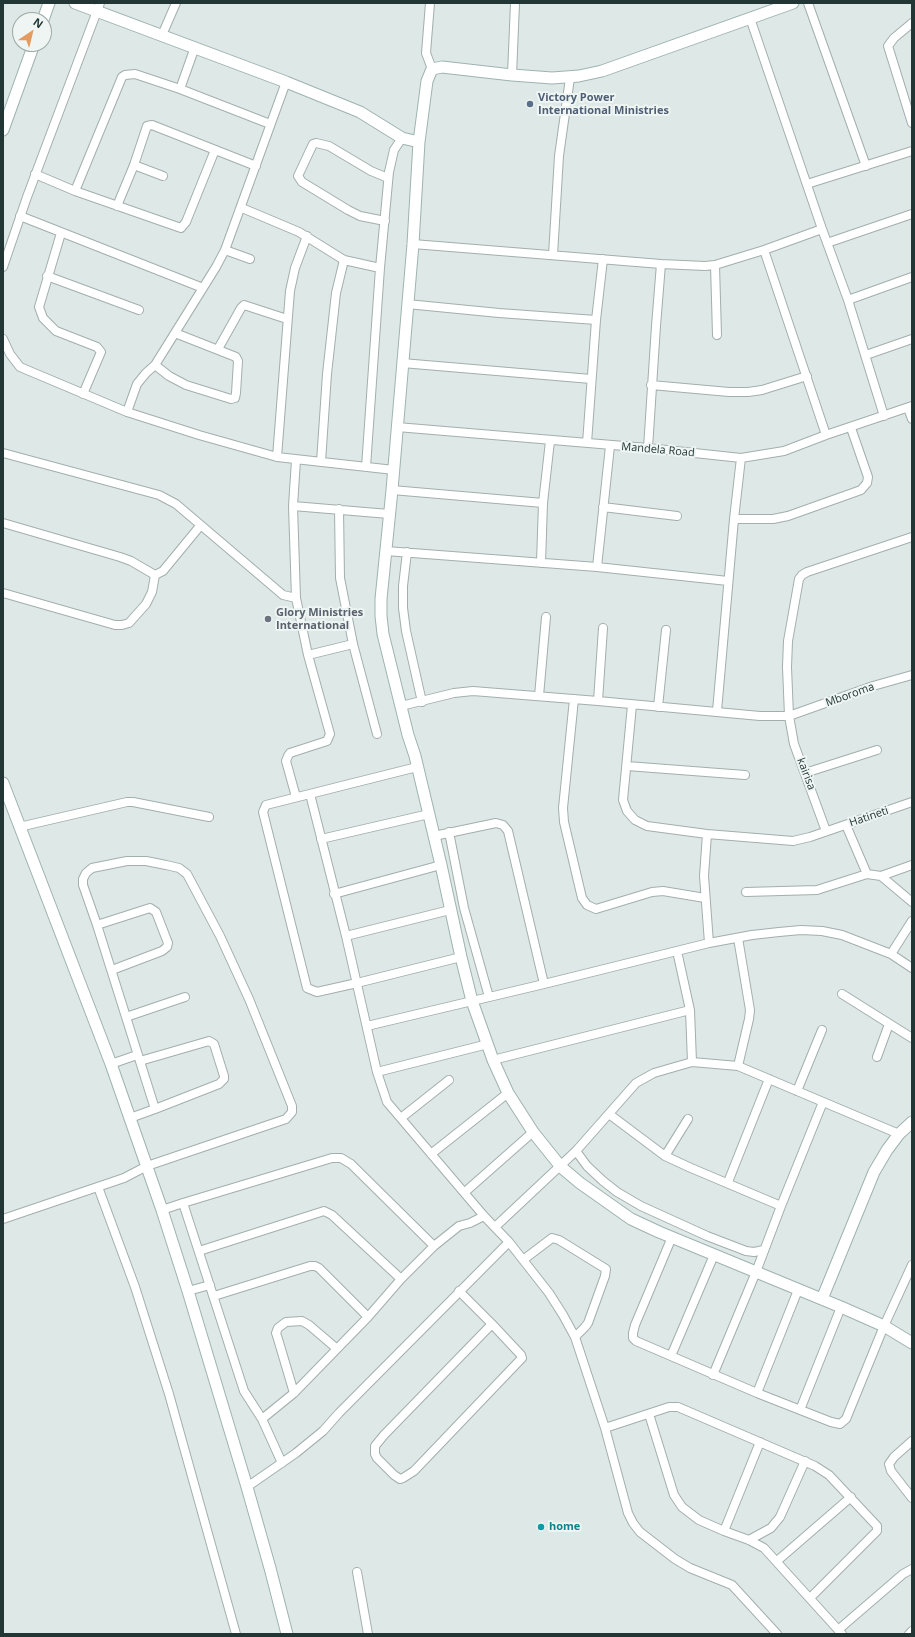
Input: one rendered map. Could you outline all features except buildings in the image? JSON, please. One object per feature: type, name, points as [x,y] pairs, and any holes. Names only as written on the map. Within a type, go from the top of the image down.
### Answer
[{"type":"street","points":[[75,3],[98,7],[162,35],[286,82],[360,112],[402,138],[419,142]]},
{"type":"street","points":[[162,35],[176,3]]},
{"type":"street","points":[[430,3],[426,53],[432,69],[427,81],[419,142],[413,244],[380,616],[401,706],[429,814],[472,1001],[493,1060],[508,1093],[533,1132],[561,1166],[580,1183],[631,1219],[672,1238],[884,1326],[912,1344]]},
{"type":"street","points":[[512,75],[515,3]]},
{"type":"street","points":[[432,69],[442,67],[512,75],[570,78],[602,71],[793,3]]},
{"type":"street","points":[[808,3],[866,166]]},
{"type":"street","points":[[3,267],[35,174],[98,7]]},
{"type":"street","points":[[750,18],[822,229],[848,300],[884,416]]},
{"type":"street","points":[[912,22],[894,38],[888,46],[912,123]]},
{"type":"street","points":[[180,89],[195,47]]},
{"type":"street","points":[[3,130],[31,52]]},
{"type":"street","points":[[75,191],[122,77],[128,74],[135,74],[180,89],[270,124]]},
{"type":"street","points":[[553,255],[559,156],[570,78]]},
{"type":"street","points":[[127,412],[137,384],[154,365],[176,333],[225,250],[242,208],[270,124],[286,82]]},
{"type":"street","points":[[117,206],[148,126],[152,125],[256,166]]},
{"type":"street","points":[[366,467],[388,178],[394,150],[402,138]]},
{"type":"street","points":[[385,221],[360,216],[348,210],[302,182],[298,176],[313,144],[316,143],[328,146],[371,171],[388,178]]},
{"type":"street","points":[[35,174],[75,191],[179,228],[183,228],[215,150]]},
{"type":"street","points":[[807,184],[912,151]]},
{"type":"street","points":[[134,165],[163,176]]},
{"type":"street","points":[[242,208],[288,226],[307,236],[344,260],[380,268]]},
{"type":"street","points":[[827,243],[912,214]]},
{"type":"street","points":[[20,216],[203,288]]},
{"type":"street","points":[[413,244],[695,267],[715,266],[822,229]]},
{"type":"street","points":[[61,233],[39,307],[46,323],[56,331],[96,347],[101,352],[83,394]]},
{"type":"street","points":[[277,457],[287,319],[292,279],[307,236]]},
{"type":"street","points":[[225,250],[250,259]]},
{"type":"street","points":[[764,250],[826,435]]},
{"type":"street","points":[[587,443],[591,379],[602,259]]},
{"type":"street","points":[[322,462],[327,374],[336,293],[344,260]]},
{"type":"street","points":[[648,448],[651,385],[661,264]]},
{"type":"street","points":[[715,266],[717,335]]},
{"type":"street","points":[[47,276],[139,310]]},
{"type":"street","points":[[848,300],[912,277]]},
{"type":"street","points":[[407,304],[499,313],[596,320]]},
{"type":"street","points":[[218,349],[244,305],[287,319]]},
{"type":"street","points":[[154,365],[169,376],[186,385],[234,399],[236,393],[238,359],[218,349],[176,333]]},
{"type":"street","points":[[3,338],[10,354],[20,367],[127,412],[199,435],[277,457],[394,470]]},
{"type":"street","points":[[866,355],[912,339]]},
{"type":"street","points":[[402,364],[591,379]]},
{"type":"street","points":[[651,385],[729,392],[748,392],[762,390],[807,376]]},
{"type":"street","points":[[910,407],[912,419]]},
{"type":"street","name":"Mandela Road","points":[[397,427],[648,448],[741,458],[784,451],[826,435],[851,428],[910,407]]},
{"type":"street","points":[[734,519],[773,519],[788,516],[861,490],[867,483],[868,477],[851,428]]},
{"type":"street","points":[[541,563],[543,503],[550,441]]},
{"type":"street","points":[[597,567],[610,446]]},
{"type":"street","points":[[3,453],[159,495],[176,504],[200,526],[283,595],[296,598]]},
{"type":"street","points":[[716,711],[741,458]]},
{"type":"street","points":[[296,460],[293,506],[296,598],[308,655],[330,734],[327,741],[290,753],[288,756],[286,761],[296,797]]},
{"type":"street","points":[[392,490],[543,503]]},
{"type":"street","points":[[293,506],[389,514]]},
{"type":"street","points":[[603,507],[677,516]]},
{"type":"street","points":[[339,509],[340,578],[353,644],[377,734]]},
{"type":"street","points":[[3,523],[120,557],[131,561],[155,575]]},
{"type":"street","points":[[155,575],[163,571],[200,526]]},
{"type":"street","name":"kairisa","points":[[826,831],[794,744],[789,716],[787,667],[788,641],[797,590],[801,577],[807,572],[912,537]]},
{"type":"street","points":[[386,551],[597,567],[728,581]]},
{"type":"street","points":[[407,552],[403,586],[406,631],[422,702]]},
{"type":"street","points":[[3,593],[122,626],[129,623],[146,604],[152,592],[155,575]]},
{"type":"street","points":[[539,696],[546,617]]},
{"type":"street","points":[[598,700],[603,628]]},
{"type":"street","points":[[658,707],[666,630]]},
{"type":"street","points":[[308,655],[353,644]]},
{"type":"street","name":"Mboroma","points":[[401,706],[464,691],[598,700],[632,705],[716,711],[760,716],[789,716],[873,686],[911,677]]},
{"type":"street","points":[[574,699],[563,808],[564,822],[582,898],[587,905],[596,909],[652,892],[663,891],[705,898]]},
{"type":"street","name":"Hatineti","points":[[632,705],[623,800],[627,811],[635,820],[648,826],[707,834],[793,841],[912,802]]},
{"type":"street","points":[[805,773],[877,750]]},
{"type":"street","points":[[627,766],[745,775]]},
{"type":"street","points":[[417,767],[266,805],[263,812],[307,988],[317,992],[461,957]]},
{"type":"street","points":[[3,783],[111,1064],[162,1210],[247,1487],[287,1634]]},
{"type":"street","points":[[310,794],[334,894],[346,936],[377,1072],[387,1102],[484,1216],[509,1242],[549,1293],[576,1337],[605,1428],[628,1513],[640,1532],[675,1560],[690,1568],[732,1585],[778,1634]]},
{"type":"street","points":[[19,827],[127,802],[209,817]]},
{"type":"street","points":[[322,839],[429,814]]},
{"type":"street","points":[[434,836],[496,823],[503,825],[508,830],[544,984]]},
{"type":"street","points":[[846,824],[867,874]]},
{"type":"street","points":[[449,832],[464,908],[489,997]]},
{"type":"street","points":[[707,834],[704,876],[709,943]]},
{"type":"street","points":[[3,1220],[124,1178],[147,1166],[286,1119],[292,1112],[292,1106],[235,969],[187,874],[184,871],[166,864],[146,861],[126,861],[92,868],[86,872],[83,879],[83,885],[98,925],[155,1109]]},
{"type":"street","points":[[334,894],[441,865]]},
{"type":"street","points":[[746,892],[817,890],[867,874],[881,876],[912,865]]},
{"type":"street","points":[[881,876],[912,902]]},
{"type":"street","points":[[98,925],[150,908],[156,912],[168,943],[162,951],[112,970]]},
{"type":"street","points":[[346,936],[450,910]]},
{"type":"street","points":[[891,954],[912,921]]},
{"type":"street","points":[[367,1026],[709,943],[779,932],[800,930],[822,931],[842,935],[891,954],[912,968]]},
{"type":"street","points":[[738,938],[750,1010],[738,1066]]},
{"type":"street","points":[[677,951],[690,1010],[692,1062]]},
{"type":"street","points":[[842,994],[912,1038]]},
{"type":"street","points":[[126,1017],[185,997]]},
{"type":"street","points":[[493,1060],[690,1010]]},
{"type":"street","points":[[877,1057],[889,1024]]},
{"type":"street","points":[[797,1091],[822,1030]]},
{"type":"street","points":[[111,1064],[209,1041],[214,1044],[224,1076],[224,1079],[219,1084],[130,1118]]},
{"type":"street","points":[[377,1072],[488,1044]]},
{"type":"street","points":[[495,1226],[576,1151],[629,1090],[644,1078],[692,1062],[718,1063],[738,1066],[899,1134]]},
{"type":"street","points":[[728,1182],[769,1079]]},
{"type":"street","points":[[401,1118],[449,1080]]},
{"type":"street","points":[[431,1154],[508,1093]]},
{"type":"street","points":[[713,1375],[756,1272],[823,1102]]},
{"type":"street","points":[[609,1114],[665,1156],[781,1206]]},
{"type":"street","points":[[665,1156],[688,1119]]},
{"type":"street","points":[[822,1299],[874,1172],[887,1150],[899,1134],[912,1122]]},
{"type":"street","points":[[465,1192],[533,1132]]},
{"type":"street","points":[[576,1151],[587,1166],[603,1181],[617,1192],[641,1206],[707,1236],[746,1251],[754,1252],[764,1250]]},
{"type":"street","points":[[162,1210],[332,1158],[341,1158],[351,1164],[434,1246]]},
{"type":"street","points":[[98,1187],[135,1287],[169,1394],[236,1634]]},
{"type":"street","points":[[183,1203],[244,1392],[262,1420],[282,1463]]},
{"type":"street","points":[[199,1251],[324,1211],[332,1215],[401,1279]]},
{"type":"street","points":[[262,1420],[294,1393],[434,1246],[458,1226],[470,1223],[484,1216]]},
{"type":"street","points":[[523,1260],[552,1238],[559,1240],[606,1269],[605,1276],[588,1323],[576,1337]]},
{"type":"street","points":[[672,1238],[633,1333],[633,1338],[642,1344],[713,1375],[831,1422],[840,1424],[843,1422],[912,1265]]},
{"type":"street","points":[[247,1487],[282,1463],[323,1431],[459,1291],[509,1242]]},
{"type":"street","points":[[671,1356],[714,1255]]},
{"type":"street","points":[[214,1296],[310,1266],[316,1266],[368,1317]]},
{"type":"street","points":[[188,1291],[210,1285]]},
{"type":"street","points":[[757,1392],[798,1290]]},
{"type":"street","points":[[459,1291],[492,1324],[521,1355],[522,1358],[414,1471],[403,1478],[394,1475],[377,1458],[375,1454],[375,1446],[492,1324]]},
{"type":"street","points":[[800,1410],[841,1307]]},
{"type":"street","points":[[294,1393],[276,1333],[278,1328],[286,1322],[302,1321],[309,1325],[336,1348]]},
{"type":"street","points":[[605,1428],[669,1407],[678,1407],[805,1461],[825,1472],[851,1497],[877,1526],[878,1531],[810,1598]]},
{"type":"street","points":[[649,1414],[674,1495],[678,1501],[699,1520],[749,1540],[764,1548],[840,1632],[903,1574],[912,1569]]},
{"type":"street","points":[[912,1441],[888,1464],[890,1471],[912,1498]]},
{"type":"street","points":[[724,1531],[760,1442]]},
{"type":"street","points":[[749,1540],[771,1528],[780,1517],[805,1461]]},
{"type":"street","points":[[777,1561],[851,1497]]},
{"type":"street","points":[[357,1572],[368,1634]]},
{"type":"street","points":[[909,1634],[912,1631]]},
{"type":"place","name":"Victory Power International Ministries","points":[[530,104]]},
{"type":"place","name":"Glory Ministries International","points":[[268,619]]},
{"type":"place","name":"home","points":[[541,1527]]}]
